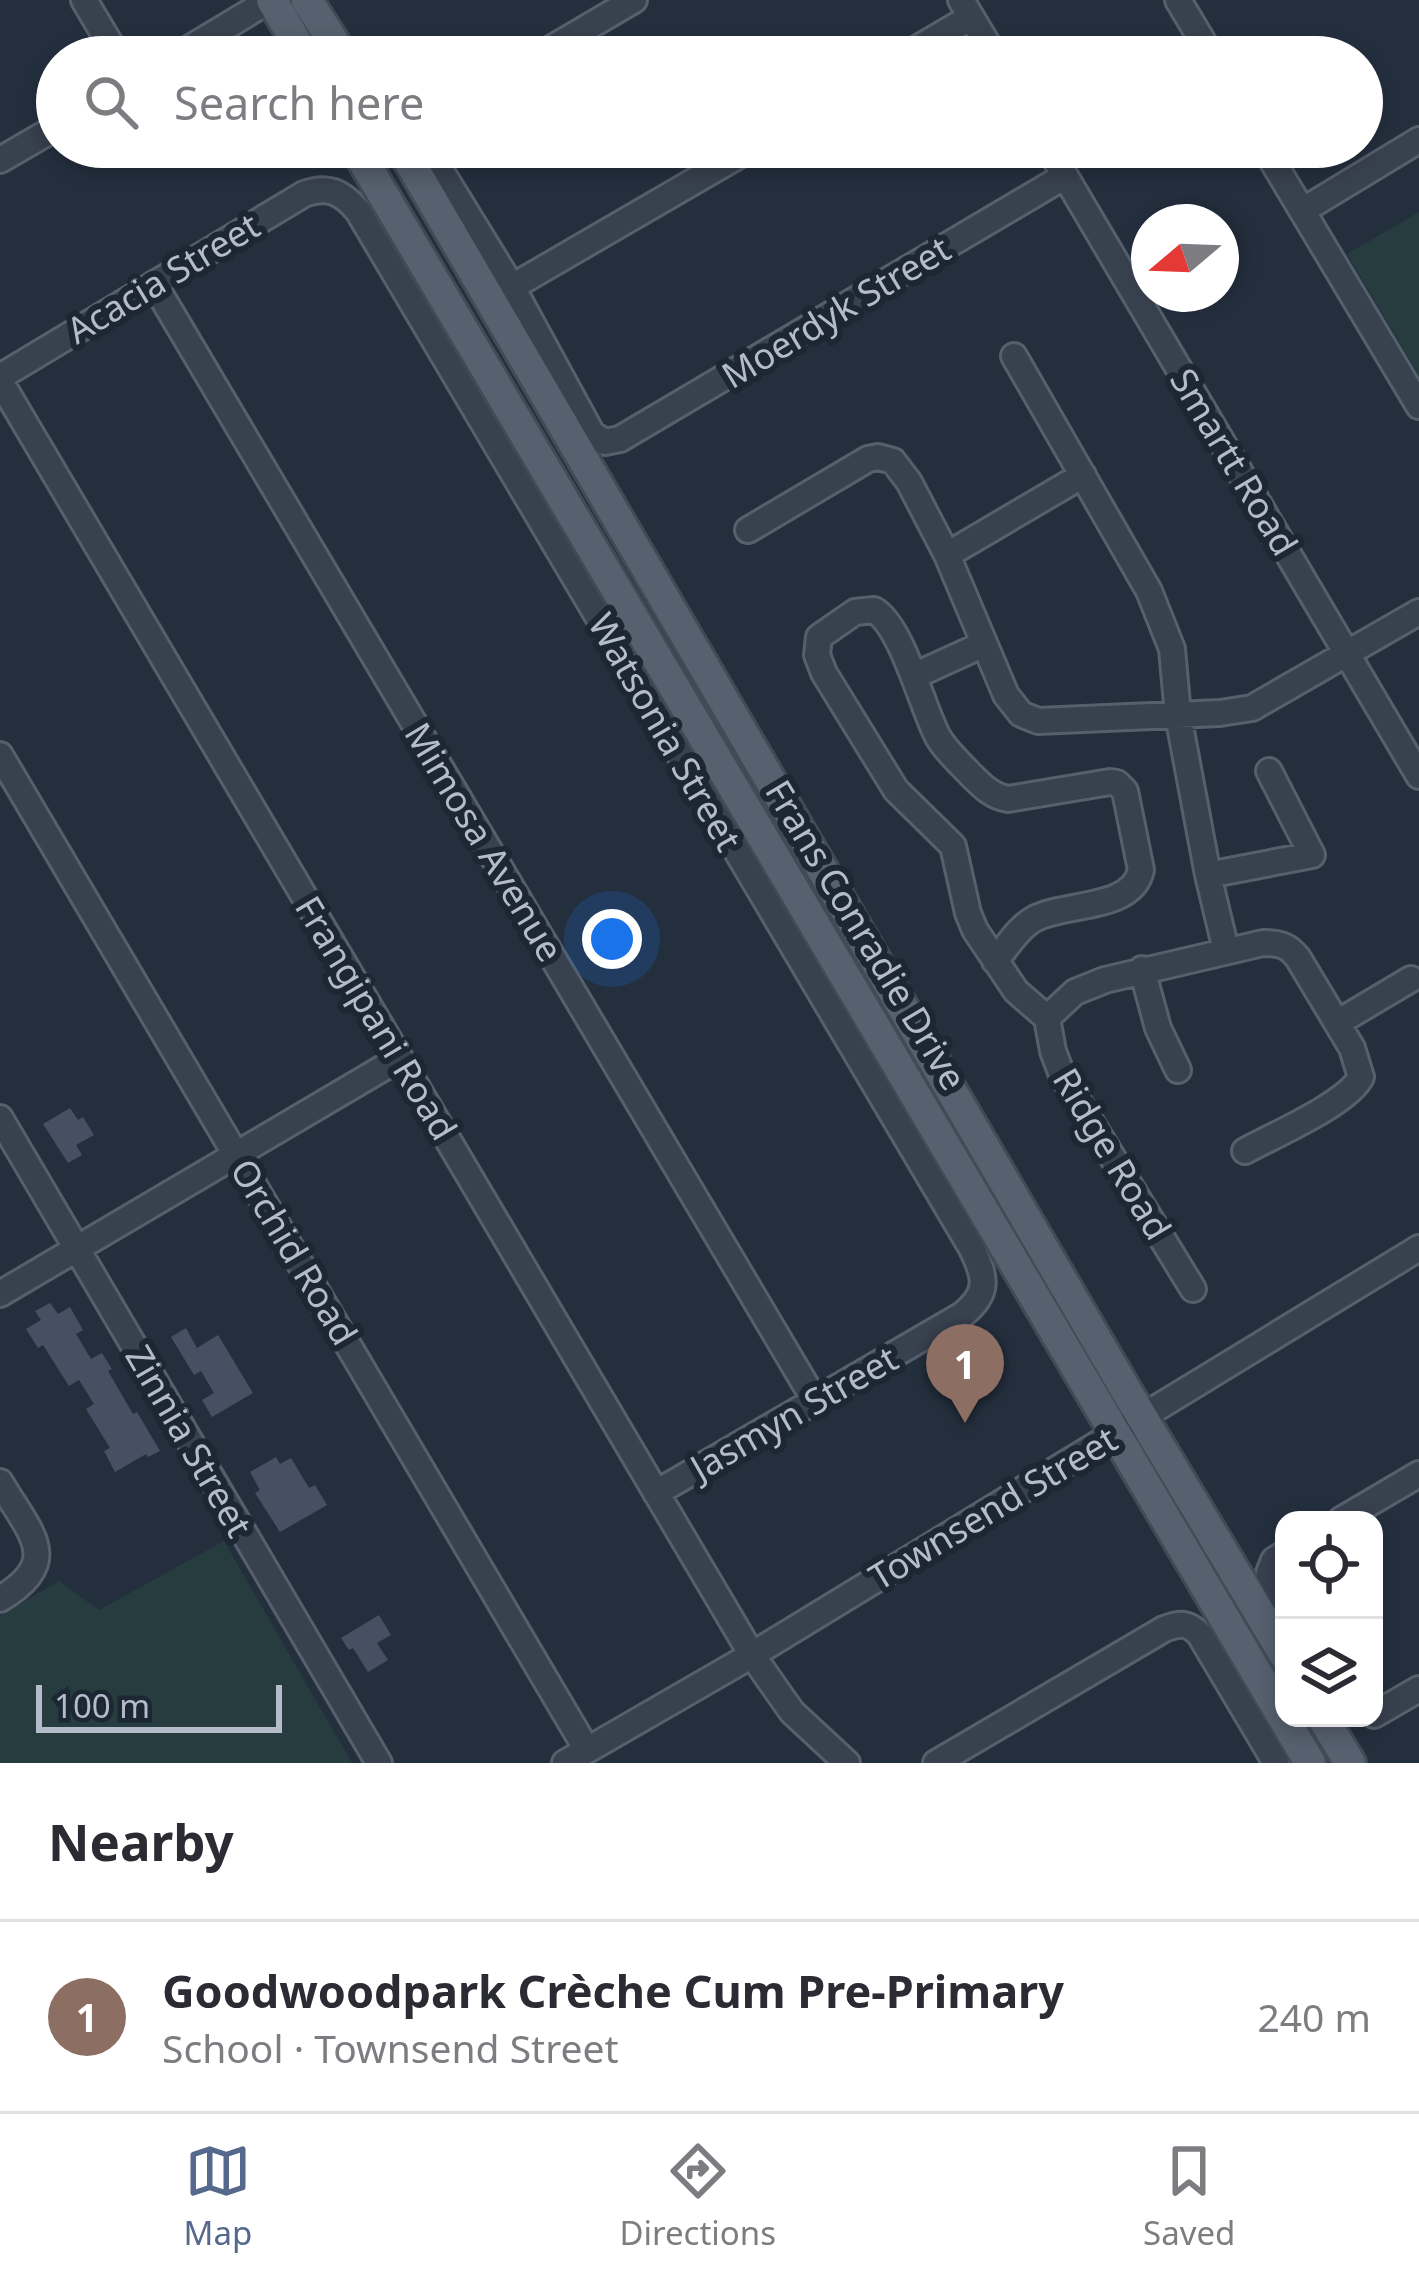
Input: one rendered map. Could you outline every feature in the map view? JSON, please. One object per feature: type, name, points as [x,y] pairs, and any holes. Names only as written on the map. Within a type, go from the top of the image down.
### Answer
[{"type":"main road","points":[[271,0],[292,36]]},
{"type":"main road","points":[[307,0],[330,36]]},
{"type":"main road","name":"Frans Conradie Drive","points":[[368,168],[1129,1425],[1275,1641]]},
{"type":"main road","name":"Frans Conradie Drive","points":[[413,168],[1129,1425],[1310,1763]]},
{"type":"main road","points":[[1328,1727],[1350,1763]]},
{"type":"street","points":[[84,0],[105,36]]},
{"type":"street","points":[[210,36],[271,0]]},
{"type":"street","points":[[573,36],[634,0]]},
{"type":"street","points":[[1178,0],[1199,36]]},
{"type":"street","points":[[930,36],[966,8],[983,36]]},
{"type":"street","points":[[0,160],[36,139]]},
{"type":"street","points":[[1383,162],[1419,140]]},
{"type":"street","points":[[439,168],[512,287],[717,168]]},
{"type":"street","name":"Smartt Road","points":[[1060,168],[1419,776]]},
{"type":"street","points":[[1276,168],[1419,406]]},
{"type":"street","points":[[1302,211],[1373,168]]},
{"type":"street","name":"Moerdyk Street","points":[[512,287],[592,434],[605,442],[620,439],[1065,176]]},
{"type":"street","name":"Acacia Street","points":[[0,379],[304,194],[330,189]]},
{"type":"street","name":"Watsonia Street","points":[[330,189],[358,211],[970,1247],[984,1287]]},
{"type":"street","name":"Mimosa Avenue","points":[[154,284],[814,1400]]},
{"type":"street","points":[[1014,356],[1150,592],[1172,649],[1178,716],[1226,950]]},
{"type":"street","name":"Frangipani Road","points":[[0,379],[752,1655],[792,1712],[847,1763]]},
{"type":"street","points":[[748,530],[868,460],[893,461],[946,555],[1006,695],[1028,717],[1051,722],[1252,708],[1419,612]]},
{"type":"street","points":[[946,555],[1083,475]]},
{"type":"street","name":"Ridge Road","points":[[995,961],[1036,918],[1132,890],[1141,870],[1125,791],[1117,783],[1008,799],[994,796],[942,744],[885,617],[874,610],[855,612],[819,637],[817,655],[824,674],[896,790],[952,846],[968,913],[995,961],[1016,991],[1047,1018],[1062,1075],[1193,1289]]},
{"type":"street","points":[[914,676],[984,644]]},
{"type":"street","name":"Orchid Road","points":[[0,755],[236,1154],[576,1756]]},
{"type":"street","points":[[1208,875],[1312,855],[1269,771]]},
{"type":"street","points":[[1047,1018],[1075,992],[1142,969],[1263,943],[1288,947],[1358,1060],[1361,1077],[1336,1102],[1245,1151]]},
{"type":"street","points":[[1142,969],[1158,1028],[1178,1070]]},
{"type":"street","points":[[1337,1023],[1411,979]]},
{"type":"street","points":[[0,1294],[400,1058]]},
{"type":"street","name":"Zinnia Street","points":[[0,1118],[379,1763]]},
{"type":"street","name":"Townsend Street","points":[[576,1756],[752,1655],[1419,1248]]},
{"type":"street","name":"Jasmyn Street","points":[[656,1493],[962,1315],[980,1298],[984,1287]]},
{"type":"street","points":[[1356,1511],[1419,1474]]},
{"type":"street","points":[[0,1482],[37,1550],[29,1579],[0,1599]]},
{"type":"street","points":[[936,1763],[1164,1629],[1184,1624],[1200,1635],[1276,1763]]},
{"type":"street","points":[[1383,1710],[1419,1689]]},
{"type":"green space","points":[[1419,212],[1419,375],[1347,254]]},
{"type":"green space","points":[[224,1541],[352,1763],[0,1763],[0,1616],[59,1581],[99,1610]]},
{"type":"building","points":[[70,1108],[78,1120],[83,1117],[94,1135],[76,1145],[82,1155],[68,1163],[43,1124]]},
{"type":"building","points":[[50,1303],[58,1314],[70,1307],[83,1330],[76,1334],[91,1359],[102,1353],[133,1414],[137,1412],[160,1451],[115,1472],[104,1451],[110,1448],[86,1409],[94,1404],[79,1380],[69,1386],[43,1345],[38,1348],[26,1329],[41,1320],[35,1311]]},
{"type":"building","points":[[186,1328],[197,1348],[218,1335],[253,1393],[212,1417],[202,1400],[214,1393],[201,1371],[194,1375],[171,1337]]},
{"type":"building","points":[[276,1457],[280,1464],[291,1458],[309,1488],[315,1485],[327,1505],[280,1532],[255,1493],[260,1490],[250,1472]]},
{"type":"building","points":[[379,1615],[391,1635],[377,1643],[388,1660],[368,1672],[341,1638]]},
{"type":"place","name":"Goodwoodpark Crèche Cum Pre-Primary","points":[[965,1423]]}]
